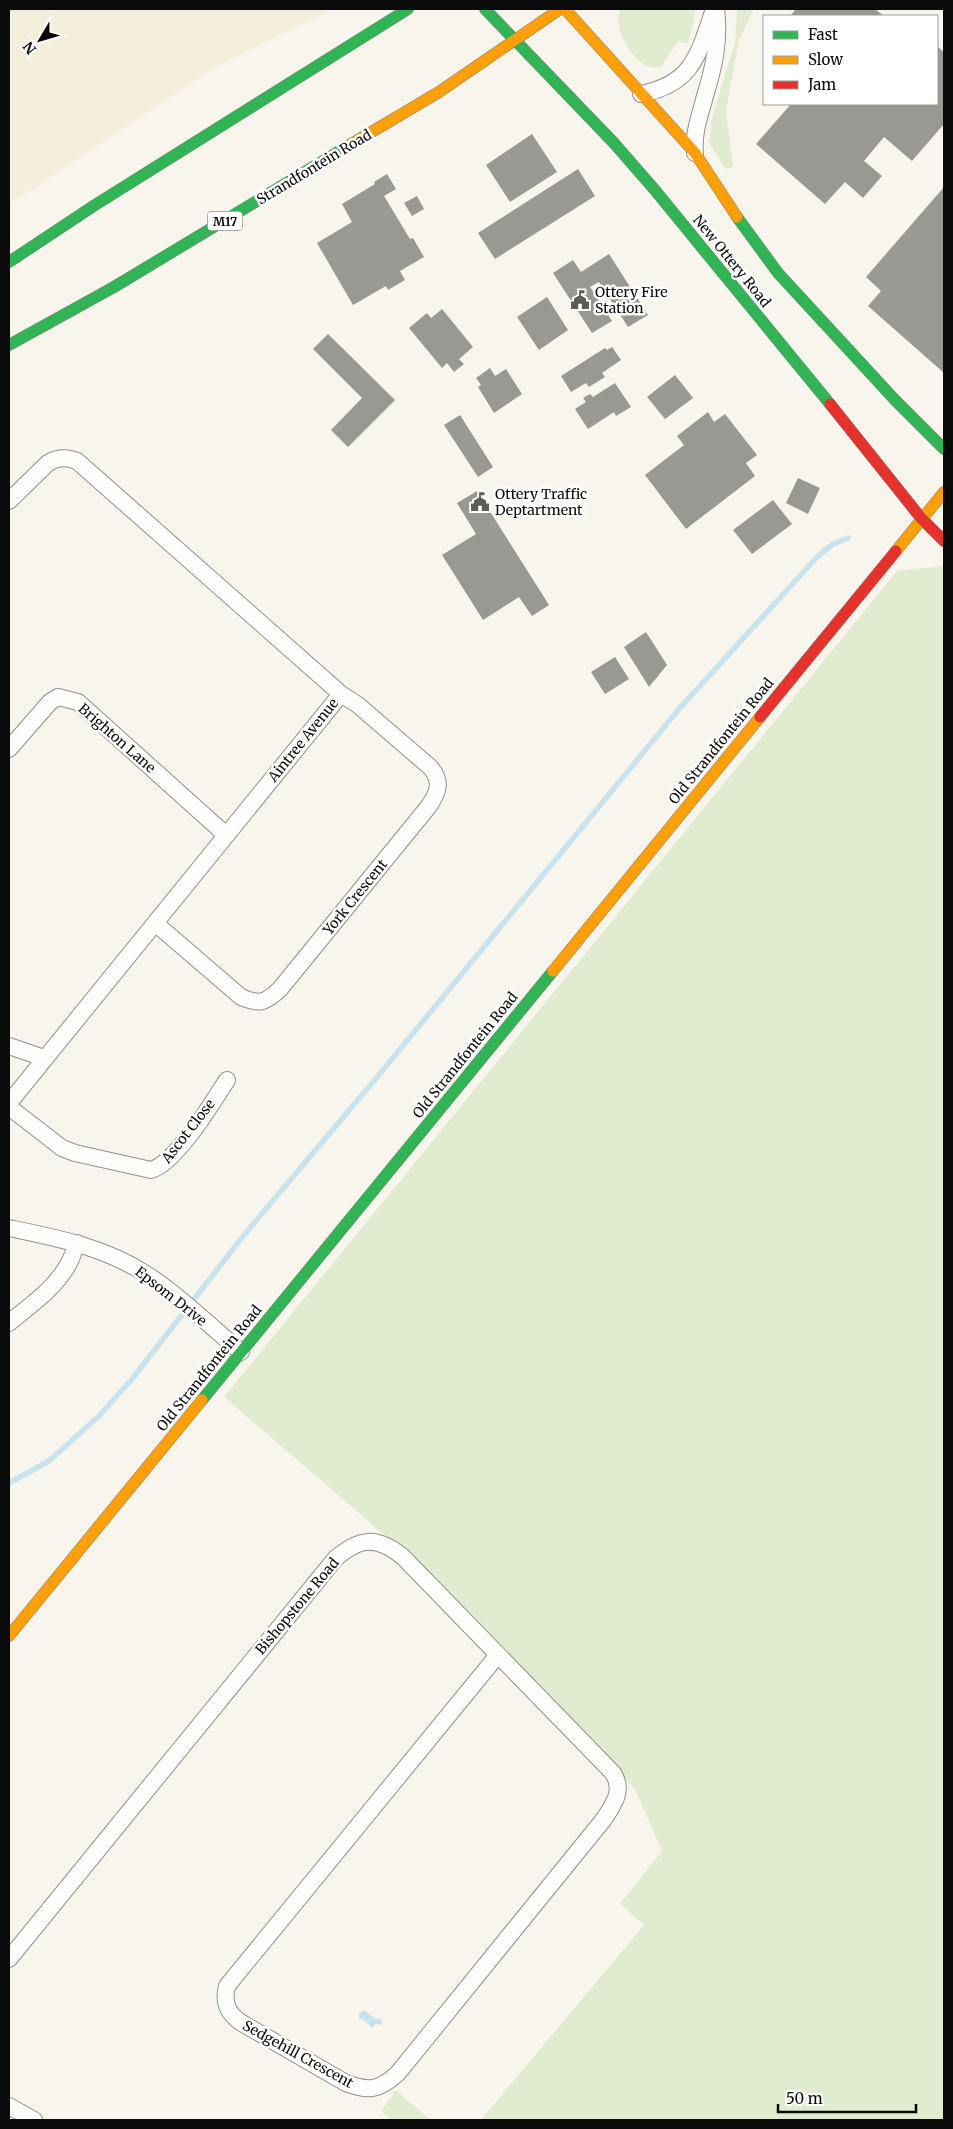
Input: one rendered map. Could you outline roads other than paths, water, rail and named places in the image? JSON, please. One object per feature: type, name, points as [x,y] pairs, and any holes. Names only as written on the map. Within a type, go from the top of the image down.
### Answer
[{"type":"main road","points":[[9,262],[95,205],[408,9]]},
{"type":"main road","name":"New Ottery Road","points":[[485,9],[612,142],[654,189],[850,428],[921,518],[944,541]]},
{"type":"main road","name":"Strandfontein Road","points":[[9,346],[114,287],[439,92],[560,9]]},
{"type":"main road","name":"New Ottery Road","points":[[564,9],[694,153],[749,235],[778,273],[869,372],[944,449]]},
{"type":"main road","name":"Old Strandfontein Road","points":[[9,1636],[944,492]]},
{"type":"street","points":[[641,94],[660,90],[675,83],[686,73],[695,60],[715,9]]},
{"type":"street","points":[[694,153],[695,129],[713,68],[718,41],[715,9]]},
{"type":"street","name":"Aintree Avenue","points":[[9,501],[48,462],[56,458],[69,458],[77,462],[341,694],[9,1103]]},
{"type":"street","name":"York Crescent","points":[[155,924],[240,997],[254,1002],[267,1000],[280,989],[429,806],[437,794],[439,784],[437,775],[358,705],[341,694]]},
{"type":"street","name":"Brighton Lane","points":[[9,749],[50,702],[58,697],[78,702],[226,835]]},
{"type":"street","points":[[9,1046],[44,1058]]},
{"type":"street","name":"Ascot Close","points":[[9,1107],[62,1148],[75,1153],[151,1170],[160,1167],[169,1159],[227,1080]]},
{"type":"street","name":"Epsom Drive","points":[[9,1228],[77,1243],[129,1264],[166,1289],[241,1352]]},
{"type":"street","points":[[9,1323],[45,1293],[59,1278],[67,1267],[77,1243]]},
{"type":"street","name":"Bishopstone Road","points":[[9,1959],[335,1559],[357,1543],[368,1541],[391,1548],[403,1557],[497,1656],[613,1773],[619,1788]]},
{"type":"street","name":"Sedgehill Crescent","points":[[497,1656],[227,1986],[224,1997],[231,2015],[346,2083],[360,2089],[381,2087],[398,2073],[604,1819],[617,1797],[619,1788]]},
{"type":"street","points":[[9,2106],[34,2120]]},
{"type":"water","points":[[364,2010],[376,2019],[379,2018],[382,2025],[376,2024],[372,2028],[359,2018],[359,2013]]},
{"type":"waterway","points":[[9,1483],[49,1461],[99,1416],[132,1379],[244,1235],[383,1070],[679,709],[817,557],[833,544],[848,538]]},
{"type":"place","name":"Ottery Fire Station","points":[[580,300]]},
{"type":"place","name":"Ottery Traffic Deptartment","points":[[480,502]]}]
